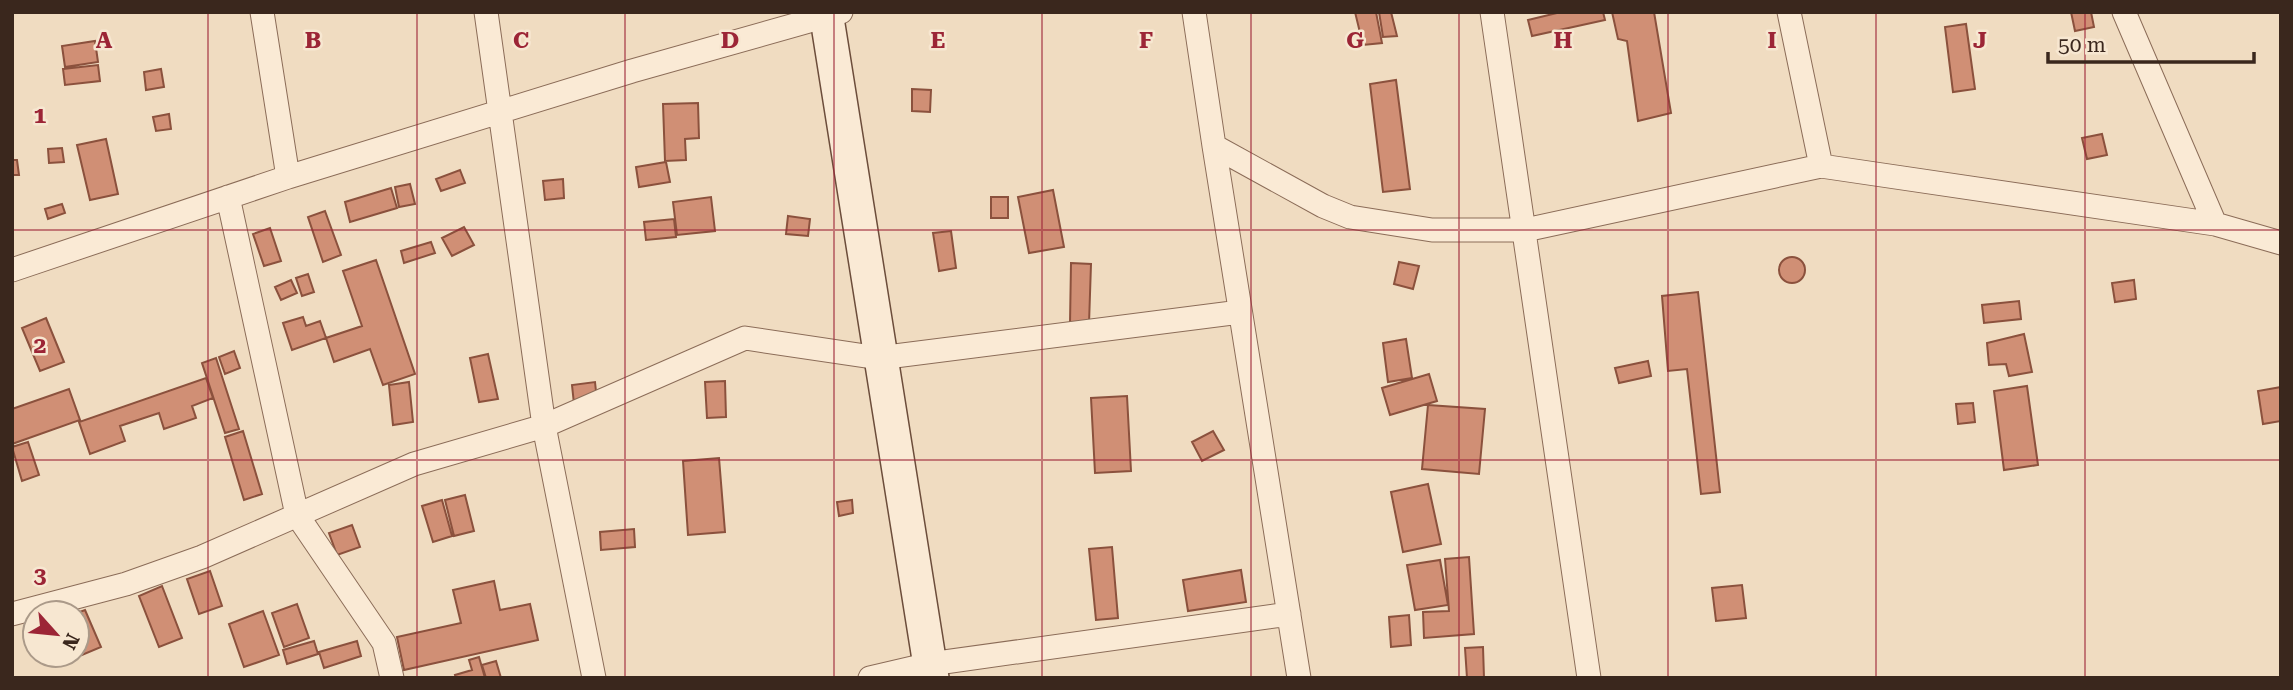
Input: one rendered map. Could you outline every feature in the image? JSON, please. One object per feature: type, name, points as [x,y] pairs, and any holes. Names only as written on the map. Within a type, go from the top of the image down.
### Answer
[{"type":"street","points":[[262,12],[289,177]]},
{"type":"street","points":[[486,12],[544,426],[594,678]]},
{"type":"street","points":[[1194,12],[1299,678]]},
{"type":"street","points":[[1492,12],[1589,678]]},
{"type":"street","points":[[1789,12],[1821,166]]},
{"type":"street","points":[[2124,12],[2215,223]]},
{"type":"street","points":[[12,270],[289,177],[632,71],[831,14],[879,358],[931,671]]},
{"type":"street","points":[[1214,146],[1323,206],[1350,217],[1432,229],[1525,230],[1821,166],[2215,223],[2281,243]]},
{"type":"street","points":[[228,197],[297,515],[384,643],[392,678]]},
{"type":"street","points":[[12,614],[152,575],[202,557],[414,464],[544,426],[745,338],[879,358],[1240,312]]},
{"type":"street","points":[[870,678],[931,671],[1289,614]]},
{"type":"building","points":[[1355,12],[1376,12],[1382,43],[1363,45]]},
{"type":"building","points":[[1379,12],[1391,12],[1397,36],[1383,37]]},
{"type":"building","points":[[1561,12],[1603,12],[1605,20],[1532,36],[1528,20]]},
{"type":"building","points":[[1612,12],[1654,12],[1671,113],[1638,121],[1627,41],[1618,39]]},
{"type":"building","points":[[2071,12],[2091,12],[2094,27],[2075,31]]},
{"type":"building","points":[[1966,24],[1975,89],[1953,92],[1945,27]]},
{"type":"building","points":[[95,41],[98,62],[65,67],[62,46]]},
{"type":"building","points":[[98,65],[100,81],[65,85],[63,69]]},
{"type":"building","points":[[161,69],[164,87],[146,90],[144,72]]},
{"type":"building","points":[[1396,80],[1410,189],[1383,192],[1370,84]]},
{"type":"building","points":[[912,89],[931,90],[930,112],[912,111]]},
{"type":"building","points":[[698,103],[699,138],[685,139],[686,160],[665,161],[663,104]]},
{"type":"building","points":[[169,114],[171,129],[156,131],[153,117]]},
{"type":"building","points":[[2102,134],[2107,155],[2087,159],[2082,138]]},
{"type":"building","points":[[106,139],[118,194],[90,200],[77,145]]},
{"type":"building","points":[[62,148],[64,162],[49,163],[48,149]]},
{"type":"building","points":[[12,160],[17,160],[19,175],[12,175]]},
{"type":"building","points":[[666,162],[670,182],[639,187],[636,167]]},
{"type":"building","points":[[460,170],[465,183],[441,191],[436,179]]},
{"type":"building","points":[[563,179],[564,198],[545,200],[543,181]]},
{"type":"building","points":[[410,184],[415,204],[399,207],[395,187]]},
{"type":"building","points":[[391,188],[397,208],[350,222],[345,202]]},
{"type":"building","points":[[1053,190],[1064,247],[1029,253],[1018,197]]},
{"type":"building","points":[[711,197],[715,231],[677,235],[673,202]]},
{"type":"building","points":[[991,197],[1008,197],[1008,218],[991,218]]},
{"type":"building","points":[[62,204],[65,213],[48,219],[45,209]]},
{"type":"building","points":[[325,211],[341,255],[323,262],[308,217]]},
{"type":"building","points":[[788,216],[810,219],[808,236],[786,234]]},
{"type":"building","points":[[674,219],[676,237],[646,240],[644,222]]},
{"type":"building","points":[[464,227],[474,245],[452,256],[442,238]]},
{"type":"building","points":[[270,228],[281,261],[264,266],[253,234]]},
{"type":"building","points":[[951,231],[956,268],[939,271],[933,233]]},
{"type":"building","points":[[431,242],[435,253],[404,263],[401,251]]},
{"type":"building","points":[[1792,257],[1801,261],[1805,270],[1801,279],[1792,283],[1783,279],[1779,270],[1783,261]]},
{"type":"building","points":[[376,260],[415,374],[383,385],[370,349],[334,362],[326,338],[362,326],[343,271]]},
{"type":"building","points":[[1399,262],[1419,266],[1413,289],[1394,284]]},
{"type":"building","points":[[1071,263],[1091,264],[1089,324],[1070,324]]},
{"type":"building","points":[[308,274],[314,292],[302,296],[296,278]]},
{"type":"building","points":[[291,280],[297,293],[281,300],[275,287]]},
{"type":"building","points":[[2134,280],[2136,299],[2115,302],[2112,283]]},
{"type":"building","points":[[1698,292],[1720,492],[1701,494],[1687,369],[1668,371],[1662,296]]},
{"type":"building","points":[[2019,301],[2021,319],[1984,323],[1982,305]]},
{"type":"building","points":[[303,317],[306,326],[320,321],[326,338],[292,350],[283,323]]},
{"type":"building","points":[[46,318],[64,362],[40,371],[22,328]]},
{"type":"building","points":[[2024,334],[2032,372],[2009,376],[2006,364],[1989,365],[1987,343]]},
{"type":"building","points":[[1406,339],[1412,378],[1388,382],[1383,343]]},
{"type":"building","points":[[234,351],[240,368],[225,374],[219,357]]},
{"type":"building","points":[[488,354],[498,399],[479,402],[470,358]]},
{"type":"building","points":[[216,358],[239,429],[225,433],[202,363]]},
{"type":"building","points":[[1648,361],[1651,376],[1619,383],[1615,368]]},
{"type":"building","points":[[1429,374],[1437,401],[1390,415],[1382,388]]},
{"type":"building","points":[[206,378],[213,398],[192,406],[196,418],[164,429],[159,413],[120,426],[125,441],[90,454],[79,422]]},
{"type":"building","points":[[725,381],[726,417],[707,418],[705,382]]},
{"type":"building","points":[[409,382],[413,422],[393,425],[389,385]]},
{"type":"building","points":[[595,382],[597,401],[574,404],[572,385]]},
{"type":"building","points":[[2027,386],[2038,465],[2004,470],[1994,391]]},
{"type":"building","points":[[2281,387],[2281,421],[2263,424],[2258,391]]},
{"type":"building","points":[[69,389],[80,420],[12,444],[12,409]]},
{"type":"building","points":[[1127,396],[1131,471],[1095,473],[1091,398]]},
{"type":"building","points":[[1973,403],[1975,422],[1958,424],[1956,404]]},
{"type":"building","points":[[1428,405],[1485,409],[1479,474],[1422,469]]},
{"type":"building","points":[[243,431],[262,494],[244,500],[225,437]]},
{"type":"building","points":[[1213,431],[1224,450],[1202,461],[1192,442]]},
{"type":"building","points":[[28,442],[39,475],[22,481],[12,447]]},
{"type":"building","points":[[719,458],[725,532],[688,535],[683,461]]},
{"type":"building","points":[[1428,484],[1441,544],[1403,552],[1391,492]]},
{"type":"building","points":[[465,495],[474,531],[454,536],[445,500]]},
{"type":"building","points":[[442,500],[452,536],[433,542],[422,506]]},
{"type":"building","points":[[852,500],[853,513],[839,516],[837,502]]},
{"type":"building","points":[[352,525],[360,547],[337,555],[329,533]]},
{"type":"building","points":[[634,529],[635,547],[601,550],[600,532]]},
{"type":"building","points":[[1112,547],[1118,618],[1096,620],[1089,549]]},
{"type":"building","points":[[1469,557],[1474,634],[1424,638],[1423,612],[1449,611],[1445,559]]},
{"type":"building","points":[[1440,560],[1448,605],[1415,610],[1407,565]]},
{"type":"building","points":[[1241,570],[1246,602],[1188,611],[1183,580]]},
{"type":"building","points":[[210,571],[222,606],[199,614],[187,579]]},
{"type":"building","points":[[494,581],[500,610],[530,604],[538,640],[404,670],[397,637],[461,623],[453,590]]},
{"type":"building","points":[[1742,585],[1746,618],[1716,621],[1712,588]]},
{"type":"building","points":[[162,586],[182,638],[159,647],[139,596]]},
{"type":"building","points":[[297,604],[309,638],[284,647],[272,613]]},
{"type":"building","points":[[263,611],[279,655],[244,667],[229,624]]},
{"type":"building","points":[[1409,615],[1411,645],[1391,647],[1389,617]]},
{"type":"building","points":[[91,624],[101,647],[91,651]]},
{"type":"building","points":[[314,641],[318,654],[287,664],[283,650]]},
{"type":"building","points":[[357,641],[361,656],[324,668],[319,652]]},
{"type":"building","points":[[1483,647],[1484,678],[1467,678],[1465,648]]},
{"type":"building","points":[[479,657],[485,678],[456,678],[455,675],[472,670],[469,660]]},
{"type":"building","points":[[496,661],[501,678],[486,678],[482,665]]}]
